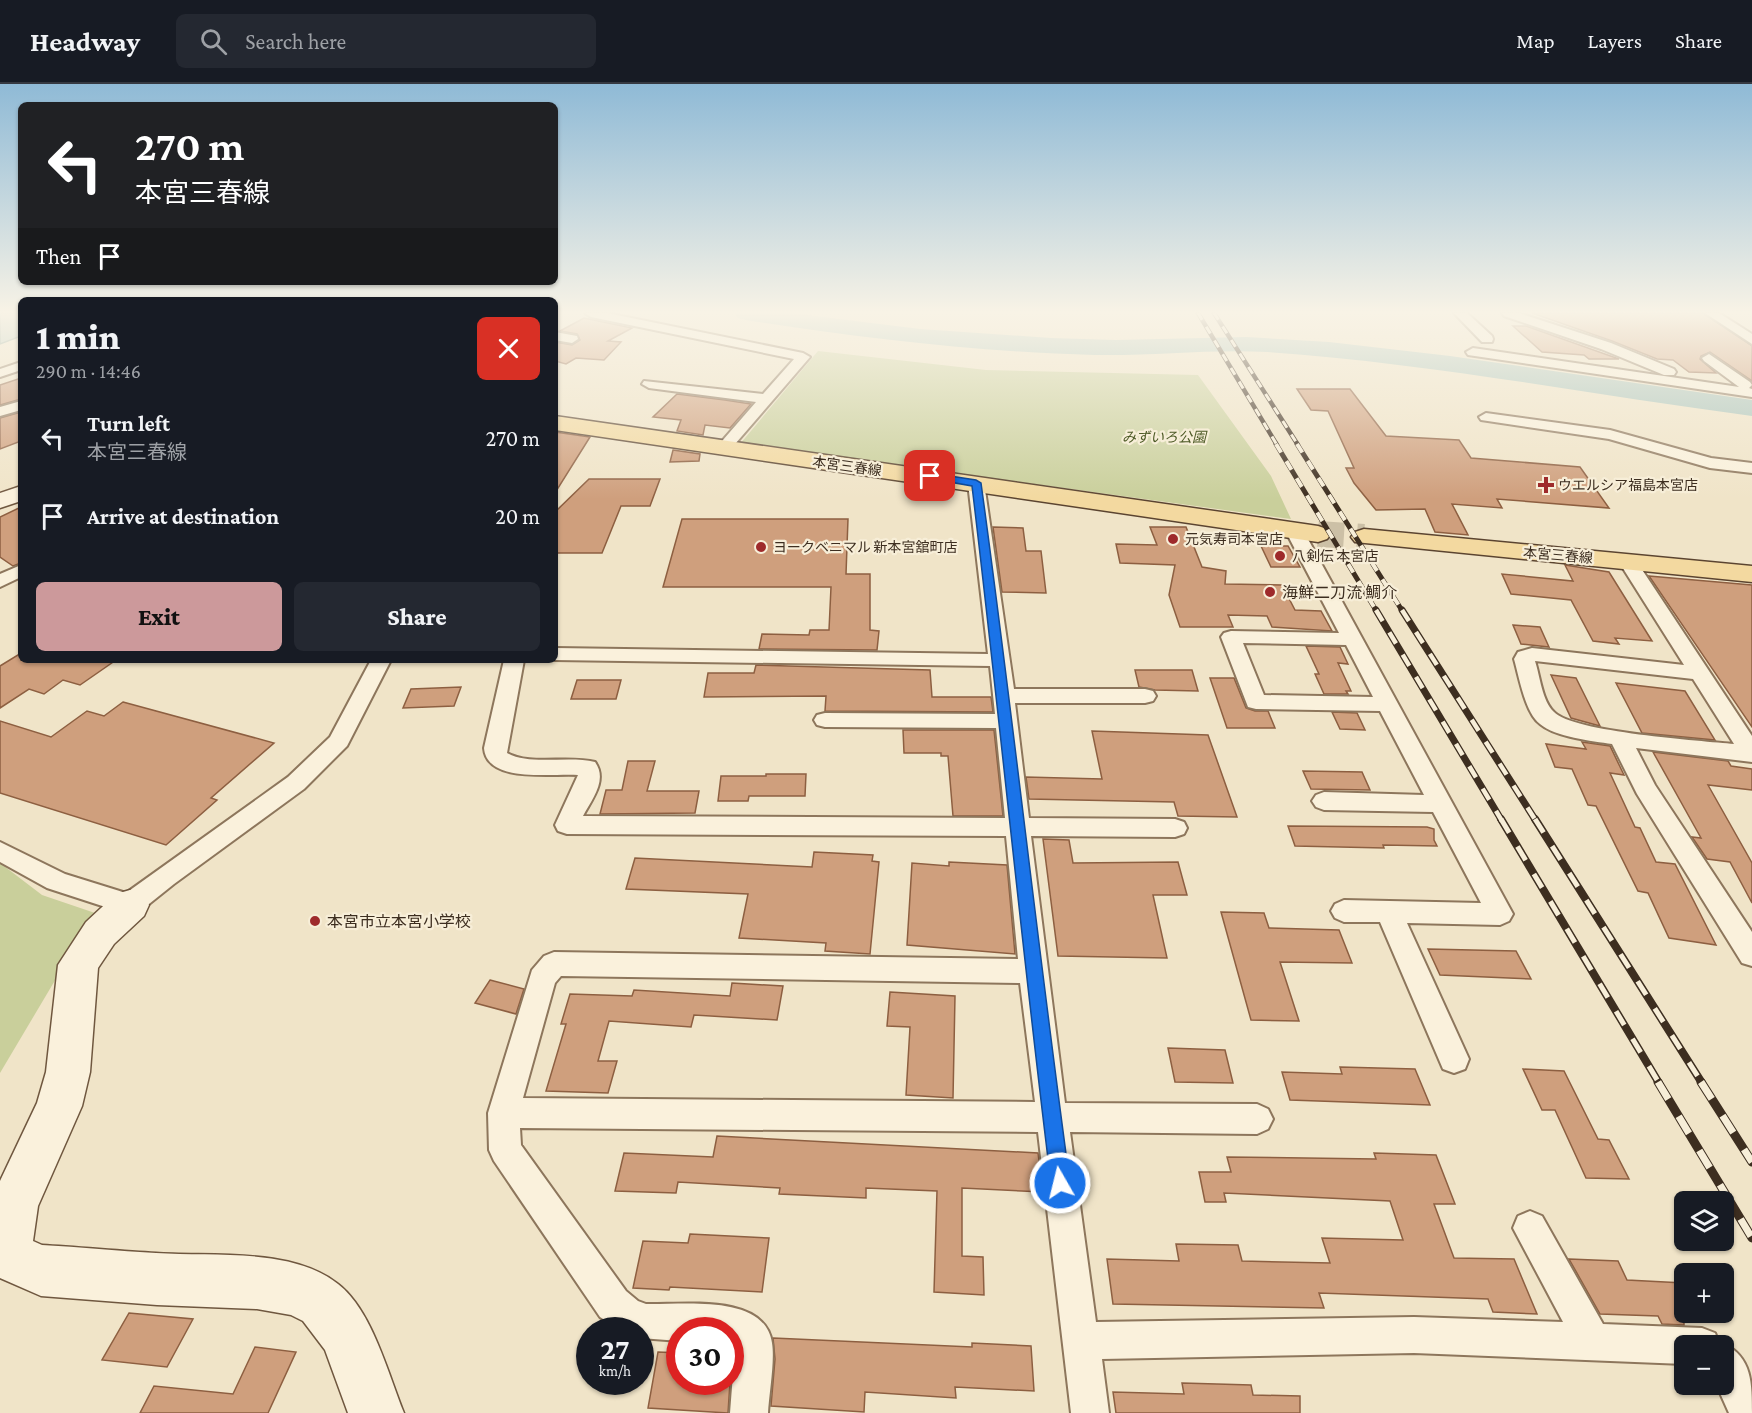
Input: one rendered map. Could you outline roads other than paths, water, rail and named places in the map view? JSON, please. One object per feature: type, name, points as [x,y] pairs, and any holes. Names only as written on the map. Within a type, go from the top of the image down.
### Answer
[{"type":"main road","name":"本宮三春線","points":[[558,423],[1318,534]]},
{"type":"main road","name":"本宮三春線","points":[[1365,537],[1752,574]]},
{"type":"street","points":[[724,448],[787,375]]},
{"type":"street","points":[[1650,375],[1750,388]]},
{"type":"street","points":[[1687,375],[1750,388]]},
{"type":"street","points":[[1732,375],[1750,388]]},
{"type":"street","points":[[649,384],[766,399]]},
{"type":"street","points":[[0,412],[18,406]]},
{"type":"street","points":[[1486,417],[1610,435],[1710,463],[1752,468]]},
{"type":"street","points":[[976,483],[1004,696],[1016,829],[1033,971],[1090,1413]]},
{"type":"street","points":[[0,501],[18,494]]},
{"type":"street","points":[[1293,530],[1500,914],[1344,911]]},
{"type":"street","points":[[1628,562],[1752,754]]},
{"type":"street","points":[[0,580],[18,571]]},
{"type":"street","points":[[1352,639],[1231,637],[1256,702],[1387,704]]},
{"type":"street","points":[[558,654],[999,660]]},
{"type":"street","points":[[1699,673],[1539,655],[1525,656],[1543,715],[1548,721],[1568,728],[1620,738],[1752,754]]},
{"type":"street","points":[[376,1413],[345,1333],[321,1304],[300,1290],[257,1283],[157,1279],[41,1270],[12,1257],[8,1240],[14,1205],[59,1106],[68,1072],[78,965],[100,933],[130,905],[165,877],[296,783],[339,741],[379,663]]},
{"type":"street","points":[[513,663],[495,748],[496,757],[502,763],[587,768],[590,772],[590,779],[567,825],[1175,828]]},
{"type":"street","points":[[1004,696],[1145,696]]},
{"type":"street","points":[[825,720],[1006,721]]},
{"type":"street","points":[[1620,738],[1645,788],[1752,955]]},
{"type":"street","points":[[1324,801],[1441,804]]},
{"type":"street","points":[[0,851],[56,880],[130,905]]},
{"type":"street","points":[[1389,912],[1454,1059]]},
{"type":"street","points":[[749,1413],[754,1343],[744,1329],[734,1324],[646,1322],[628,1316],[613,1304],[505,1150],[504,1113],[542,978],[554,964],[1033,971]]},
{"type":"street","points":[[504,1113],[1257,1119]]},
{"type":"street","points":[[1530,1228],[1593,1342]]},
{"type":"street","points":[[1082,1341],[1414,1335],[1674,1345]]},
{"type":"street","points":[[1734,1379],[1749,1413]]},
{"type":"waterway","points":[[1524,375],[1752,408]]},
{"type":"tunnel","points":[[1318,534],[1364,537]]},
{"type":"railway","points":[[1235,375],[1277,445]]},
{"type":"railway","points":[[1253,375],[1298,445]]},
{"type":"railway","points":[[1276,444],[1377,612]]},
{"type":"railway","points":[[1297,444],[1403,612]]},
{"type":"railway","points":[[1376,610],[1502,821]]},
{"type":"railway","points":[[1402,610],[1536,821]]},
{"type":"railway","points":[[1501,819],[1659,1083]]},
{"type":"railway","points":[[1535,819],[1702,1083]]},
{"type":"railway","points":[[1658,1082],[1752,1238]]},
{"type":"railway","points":[[1701,1082],[1752,1162]]},
{"type":"place","name":"ウエルシア福島本宮店","points":[[1546,485]]},
{"type":"place","name":"元気寿司本宮店","points":[[1173,539]]},
{"type":"place","name":"ヨークベニマル 新本宮舘町店","points":[[761,547]]},
{"type":"place","name":"八剣伝 本宮店","points":[[1280,556]]},
{"type":"place","name":"海鮮二刀流 鯛介","points":[[1270,592]]},
{"type":"place","name":"本宮市立本宮小学校","points":[[315,921]]},
{"type":"park label","name":"みずいろ公園","points":[[1164,437]]}]
